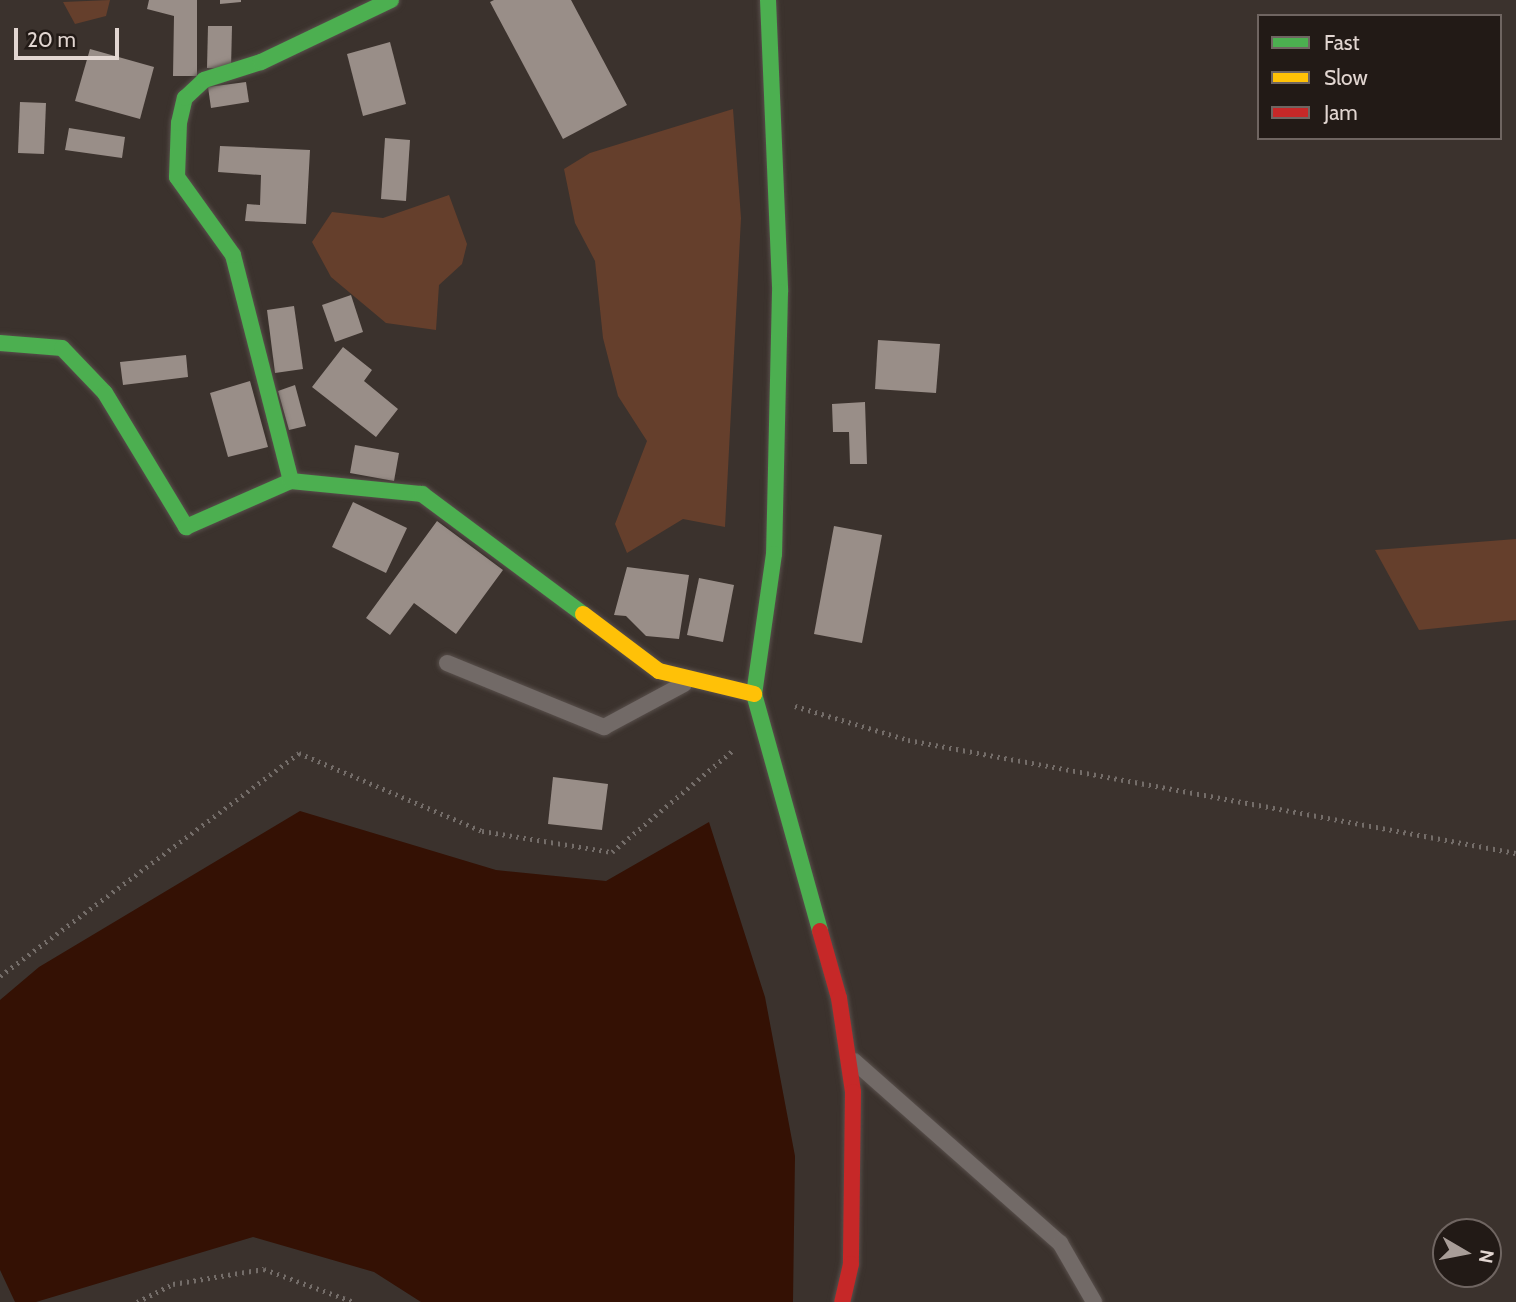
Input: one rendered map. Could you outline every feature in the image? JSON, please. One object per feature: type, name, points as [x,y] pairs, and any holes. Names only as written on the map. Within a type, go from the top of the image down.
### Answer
[{"type":"street","points":[[291,481],[233,255],[177,177],[179,123],[185,98],[204,80],[261,62],[391,0]]},
{"type":"street","points":[[768,0],[780,292],[774,554],[754,694],[839,998],[853,1092],[851,1264],[842,1302]]},
{"type":"street","points":[[0,343],[62,348],[105,393],[186,527],[291,481],[422,494],[659,671],[754,694]]},
{"type":"lane","points":[[447,663],[604,727],[693,679]]},
{"type":"lane","points":[[847,1055],[1060,1243],[1094,1302]]},
{"type":"path","points":[[754,694],[908,740],[1516,853]]},
{"type":"path","points":[[0,976],[299,753],[482,831],[612,852],[763,727]]},
{"type":"path","points":[[137,1302],[173,1284],[264,1269],[354,1302]]},
{"type":"shaded area","points":[[110,0],[106,16],[75,24],[63,2]]},
{"type":"shaded area","points":[[733,109],[741,218],[725,527],[683,519],[627,553],[615,524],[647,441],[618,396],[603,338],[595,261],[575,223],[564,169],[590,153]]},
{"type":"shaded area","points":[[449,195],[467,244],[462,264],[439,285],[436,330],[386,323],[331,277],[312,242],[332,212],[383,218]]},
{"type":"shaded area","points":[[1516,539],[1516,620],[1419,630],[1375,550]]},
{"type":"shaded area","points":[[300,811],[496,870],[606,881],[709,822],[765,997],[795,1156],[793,1302],[421,1302],[374,1272],[253,1237],[36,1302],[15,1302],[0,1270],[0,1000],[39,967]]},
{"type":"building","points":[[149,0],[197,0],[197,76],[173,76],[174,16],[147,9]]},
{"type":"building","points":[[220,0],[241,0],[241,2],[220,4]]},
{"type":"building","points":[[571,0],[627,105],[563,139],[490,2]]},
{"type":"building","points":[[208,26],[232,26],[231,69],[207,68]]},
{"type":"building","points":[[390,42],[406,104],[363,116],[347,54]]},
{"type":"building","points":[[90,49],[154,67],[140,119],[75,101]]},
{"type":"building","points":[[246,82],[249,102],[211,108],[208,87]]},
{"type":"building","points":[[20,102],[46,103],[44,154],[18,153]]},
{"type":"building","points":[[69,128],[125,137],[122,158],[65,150]]},
{"type":"building","points":[[385,138],[410,140],[406,201],[381,199]]},
{"type":"building","points":[[220,146],[310,150],[306,224],[245,221],[247,204],[260,205],[261,175],[218,172]]},
{"type":"building","points":[[351,295],[363,332],[335,342],[322,305]]},
{"type":"building","points":[[294,306],[303,369],[275,373],[267,310]]},
{"type":"building","points":[[878,340],[940,344],[936,393],[875,389]]},
{"type":"building","points":[[343,347],[372,370],[364,381],[398,409],[376,437],[312,387]]},
{"type":"building","points":[[186,355],[188,377],[123,385],[120,362]]},
{"type":"building","points":[[250,381],[268,447],[228,457],[210,393]]},
{"type":"building","points":[[295,385],[306,426],[289,430],[278,391]]},
{"type":"building","points":[[865,402],[867,464],[850,464],[849,432],[833,432],[832,404]]},
{"type":"building","points":[[355,445],[399,453],[394,481],[350,473]]},
{"type":"building","points":[[353,502],[407,528],[386,573],[332,547]]},
{"type":"building","points":[[437,521],[503,570],[456,634],[414,603],[390,635],[366,618]]},
{"type":"building","points":[[834,526],[882,535],[862,643],[814,634]]},
{"type":"building","points":[[627,567],[689,575],[679,639],[646,636],[626,616],[614,615]]},
{"type":"building","points":[[699,578],[734,585],[723,642],[687,635]]},
{"type":"building","points":[[553,777],[608,784],[602,830],[548,824]]},
{"type":"traffic: fast","points":[[291,481],[233,255],[177,177],[179,123],[185,98],[204,80],[261,62],[391,0]]},
{"type":"traffic: fast","points":[[768,0],[780,292],[774,554],[754,694],[820,931]]},
{"type":"traffic: fast","points":[[0,343],[62,348],[105,393],[186,527],[291,481],[422,494],[583,614]]},
{"type":"traffic: slow","points":[[583,614],[659,671],[754,694]]},
{"type":"traffic: jam","points":[[820,931],[839,998],[853,1092],[851,1264],[842,1302]]}]
